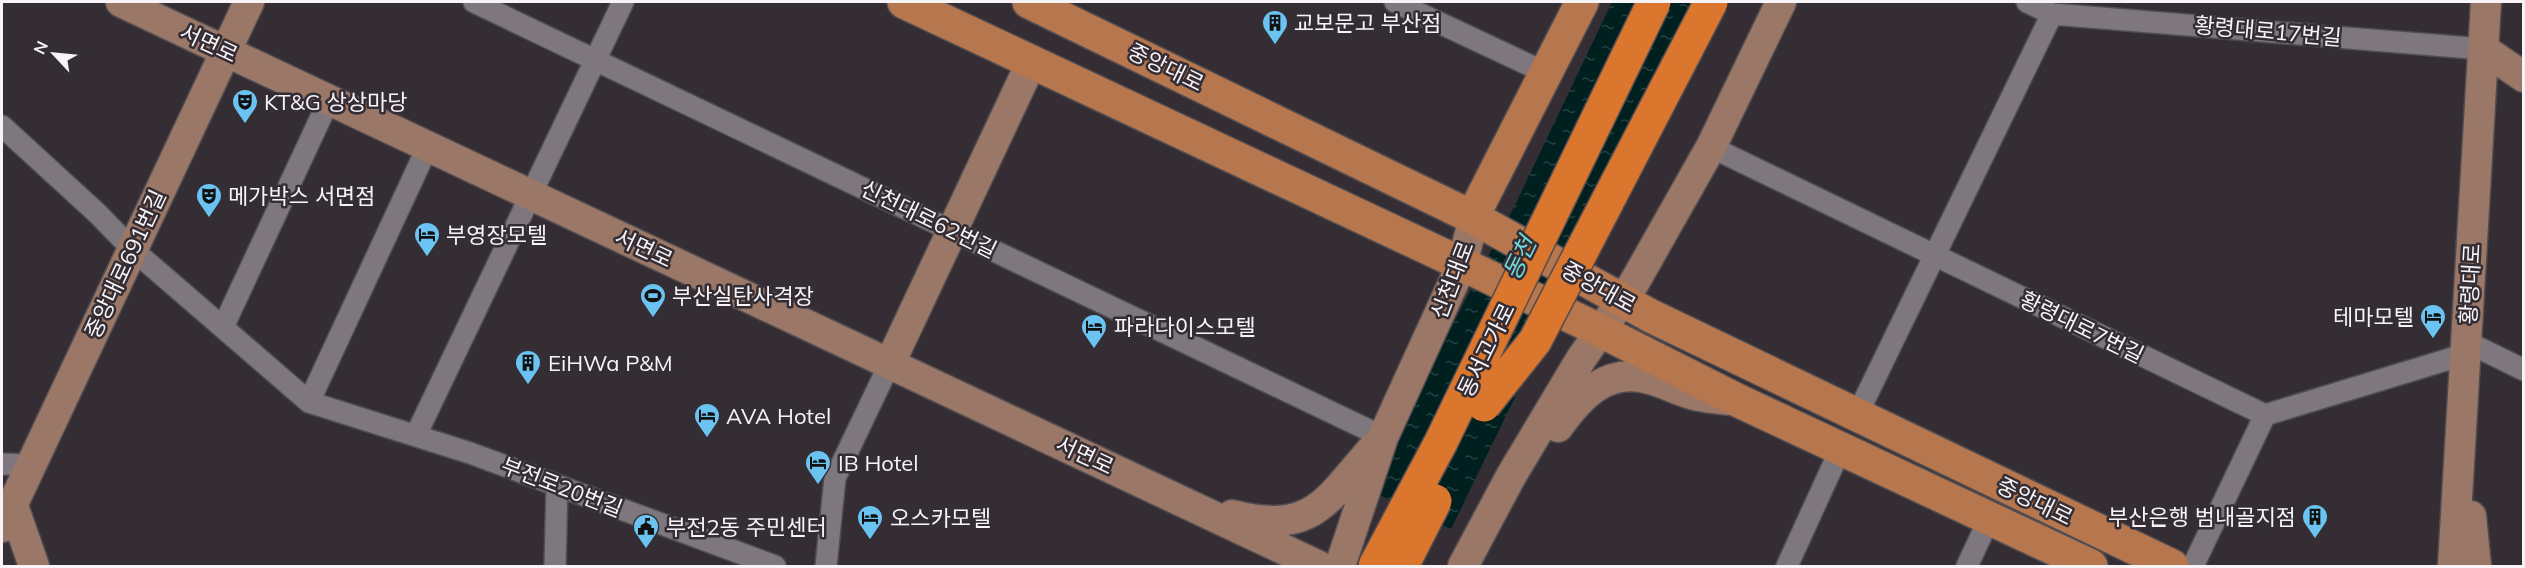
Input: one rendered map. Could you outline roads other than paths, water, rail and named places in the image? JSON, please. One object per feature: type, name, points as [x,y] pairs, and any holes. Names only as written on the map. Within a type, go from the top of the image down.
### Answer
[{"type":"highway","points":[[1360,567],[1631,2]]},
{"type":"highway","name":"동서고가로","points":[[1375,567],[1441,442],[1654,2]]},
{"type":"highway","name":"동서고가로","points":[[1402,567],[1484,405],[1678,2]]},
{"type":"highway","points":[[1484,405],[1535,341],[1712,2]]},
{"type":"main road","name":"서면로","points":[[121,2],[1183,501],[1318,567]]},
{"type":"main road","name":"중앙대로691번길","points":[[7,515],[16,464],[132,249],[249,2]]},
{"type":"main road","name":"중앙대로","points":[[904,2],[1462,264],[1739,401],[2091,567]]},
{"type":"main road","name":"신천대로","points":[[1340,567],[1383,437],[1462,264],[1479,204],[1582,2]]},
{"type":"main road","points":[[1463,567],[1511,476],[1600,331],[1623,301],[1711,147],[1781,2]]},
{"type":"main road","name":"황령대로","points":[[2453,567],[2486,2]]},
{"type":"main road","name":"중앙대로","points":[[1048,5],[1474,218],[1623,301],[2172,567]]},
{"type":"main road","points":[[2483,49],[2523,77]]},
{"type":"main road","points":[[890,363],[1032,61]]},
{"type":"main road","points":[[1511,476],[1537,457],[1572,407],[1596,384],[1618,376],[1647,378],[1690,394],[1739,401]]},
{"type":"main road","name":"서면로","points":[[1183,501],[1261,522],[1302,517],[1318,508],[1383,437]]},
{"type":"main road","points":[[2459,470],[2469,494],[2476,567]]},
{"type":"main road","points":[[7,515],[34,567]]},
{"type":"street","name":"신천대로62번길","points":[[474,2],[1383,437]]},
{"type":"street","points":[[416,435],[529,194],[623,2]]},
{"type":"street","points":[[1395,2],[1546,73]]},
{"type":"street","name":"황령대로17번길","points":[[2027,2],[2052,14],[2483,49]]},
{"type":"street","points":[[1857,415],[2052,14]]},
{"type":"street","points":[[223,327],[329,100]]},
{"type":"street","name":"부전로20번길","points":[[4,137],[309,402],[470,453],[775,567]]},
{"type":"street","points":[[309,402],[428,146]]},
{"type":"street","name":"황령대로7번길","points":[[1711,147],[2265,416]]},
{"type":"street","points":[[2193,567],[2265,416],[2466,348],[2523,370]]},
{"type":"street","points":[[826,567],[835,478],[890,363]]},
{"type":"street","points":[[1787,567],[1841,448]]},
{"type":"street","points":[[555,567],[557,485]]},
{"type":"street","name":"중앙대로","points":[[1967,567],[1989,519]]},
{"type":"water","name":"동천","points":[[1612,2],[1707,2],[1451,529],[1367,489],[1517,201]]},
{"type":"place","name":"교보문고 부산점","points":[[1275,46]]},
{"type":"place","name":"KT&G 상상마당","points":[[245,125]]},
{"type":"place","name":"메가박스 서면점","points":[[209,219]]},
{"type":"place","name":"부영장모텔","points":[[427,258]]},
{"type":"place","name":"부산실탄사격장","points":[[653,319]]},
{"type":"place","name":"테마모텔","points":[[2433,340]]},
{"type":"place","name":"파라다이스모텔","points":[[1094,350]]},
{"type":"place","name":"EiHWa P&M","points":[[528,386]]},
{"type":"place","name":"AVA Hotel","points":[[707,439]]},
{"type":"place","name":"IB Hotel","points":[[818,486]]},
{"type":"place","name":"부산은행 범내골지점","points":[[2315,540]]},
{"type":"place","name":"오스카모텔","points":[[870,541]]},
{"type":"place","name":"부전2동 주민센터","points":[[646,550]]}]
